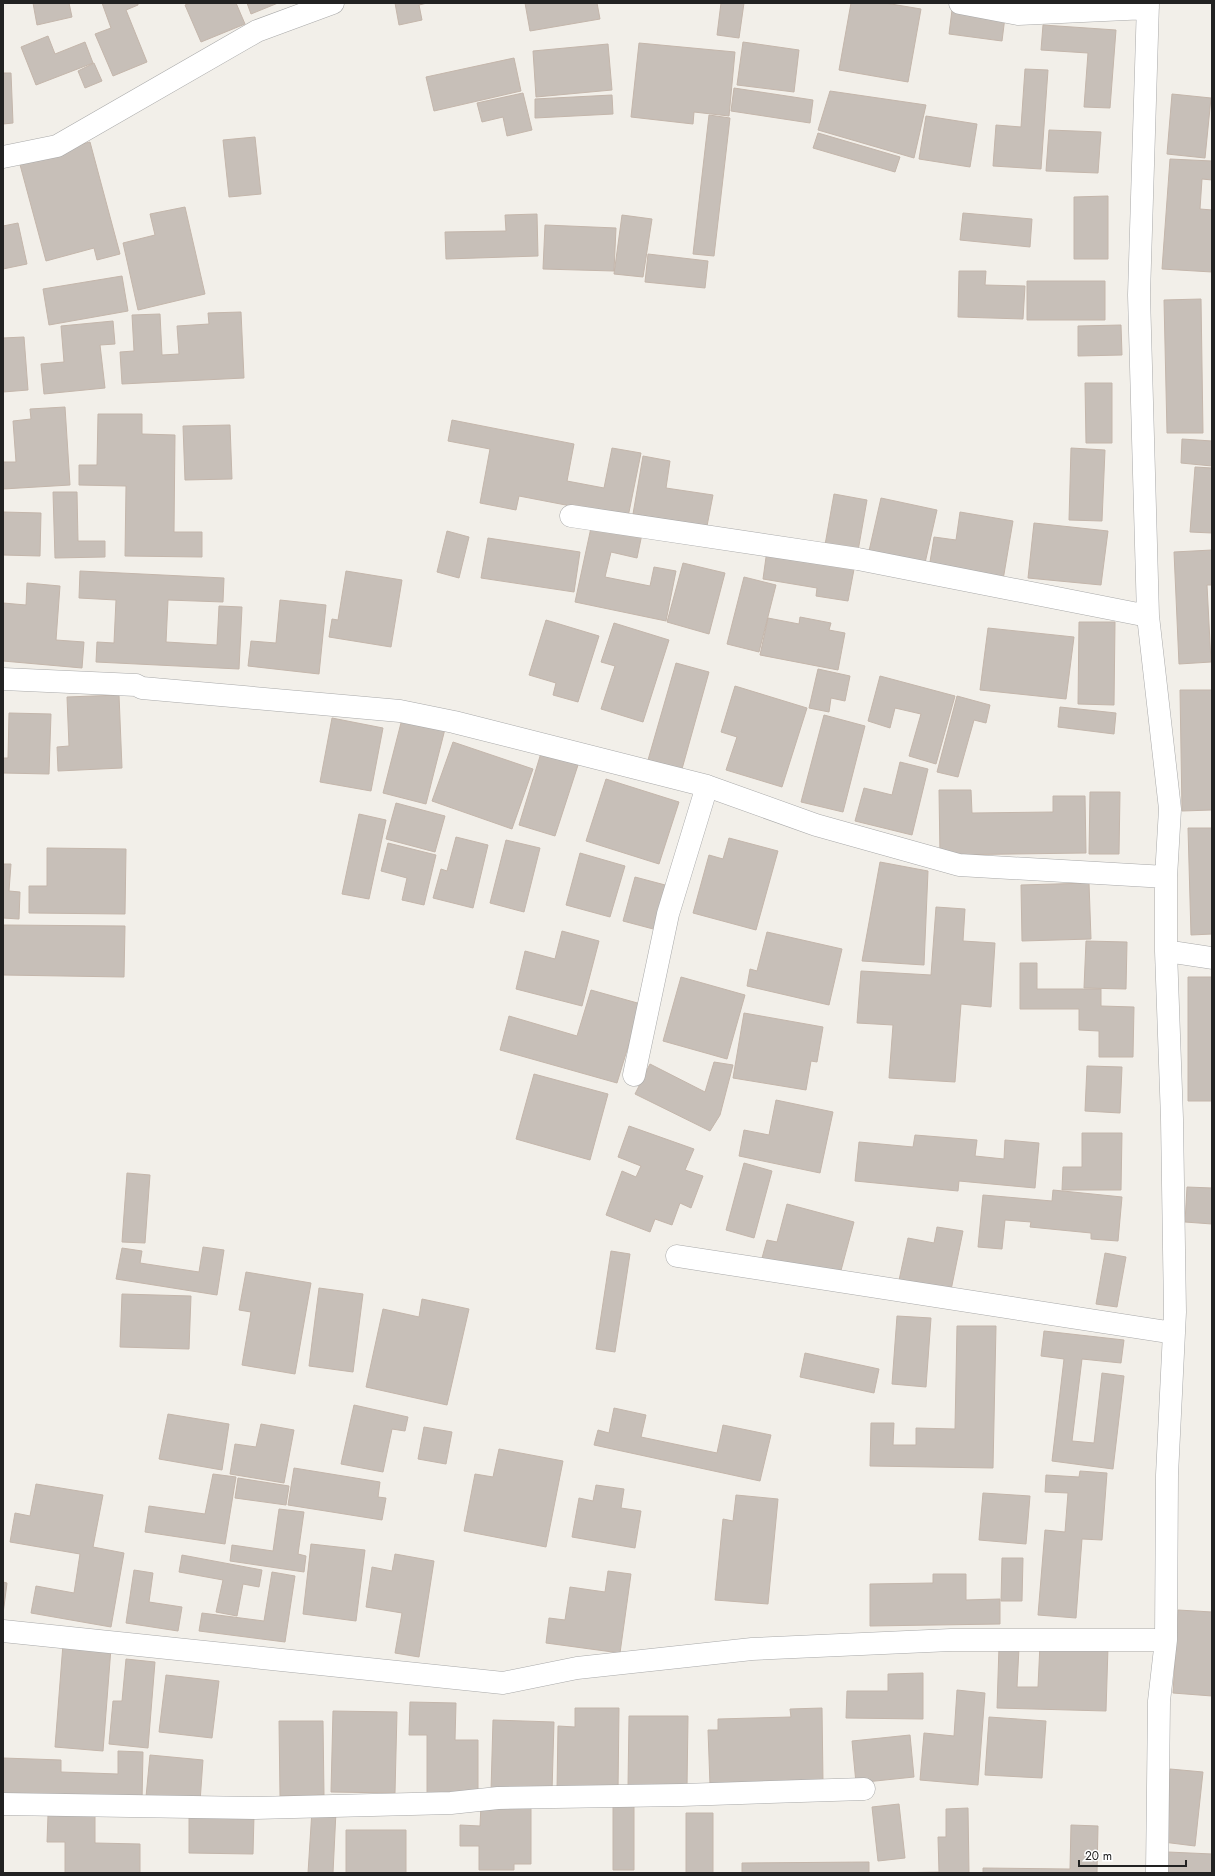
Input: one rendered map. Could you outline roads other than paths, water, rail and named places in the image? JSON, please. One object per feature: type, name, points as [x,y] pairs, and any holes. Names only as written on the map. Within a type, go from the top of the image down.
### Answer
[{"type":"street","points":[[3,158],[57,146],[257,31],[333,3]]},
{"type":"street","points":[[960,3],[1018,14],[1148,6],[1139,294],[1148,616],[1170,809],[1166,877],[1166,951],[1172,1119],[1174,1333],[1167,1475],[1166,1640],[1159,1701],[1157,1873]]},
{"type":"street","points":[[571,516],[858,559],[1148,616]]},
{"type":"street","points":[[3,679],[136,685],[142,688],[400,711],[454,722],[707,786],[816,825],[959,865],[1166,877]]},
{"type":"street","points":[[634,1076],[668,914],[707,786]]},
{"type":"street","points":[[1166,951],[1212,958]]},
{"type":"street","points":[[677,1256],[1174,1333]]},
{"type":"street","points":[[3,1631],[503,1683],[576,1668],[752,1649],[951,1640],[1166,1640]]},
{"type":"street","points":[[3,1804],[255,1808],[451,1803],[498,1798],[690,1795],[864,1789]]}]
